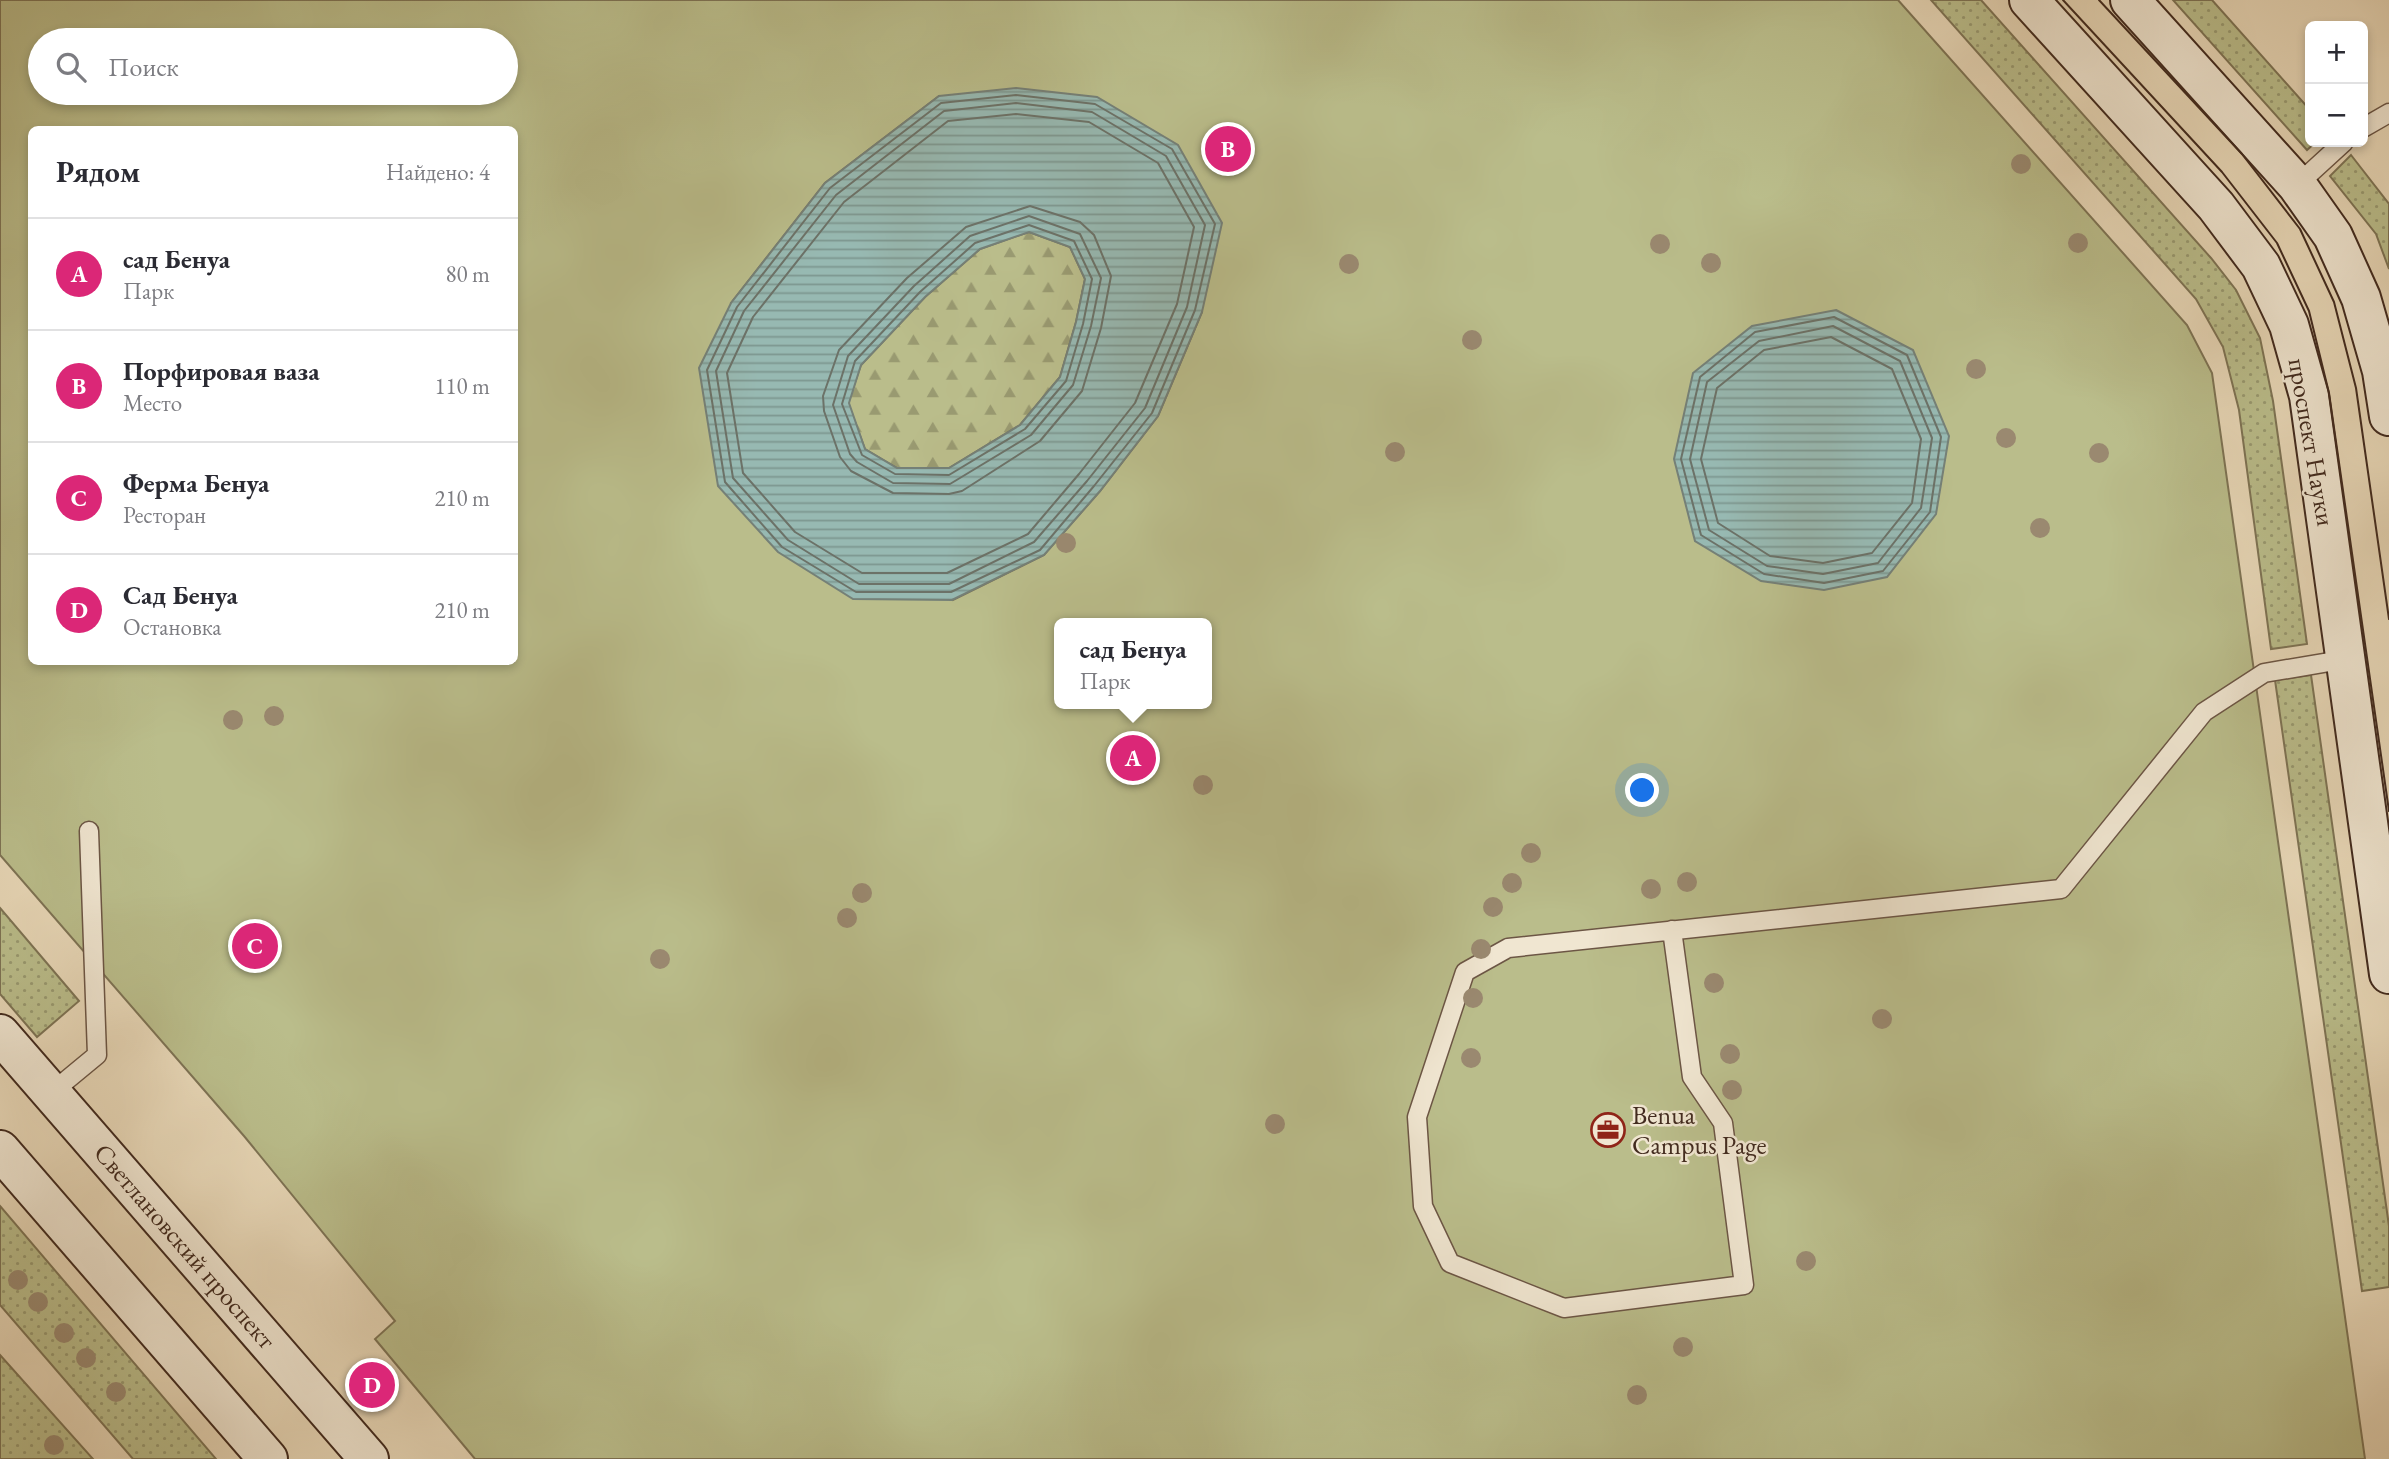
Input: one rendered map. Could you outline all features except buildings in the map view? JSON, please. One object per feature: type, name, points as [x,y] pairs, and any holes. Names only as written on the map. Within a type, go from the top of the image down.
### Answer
[{"type":"main road","name":"проспект Науки","points":[[2029,0],[2216,206],[2261,265],[2289,325],[2309,396],[2389,974]]},
{"type":"main road","points":[[2130,0],[2297,185],[2333,236],[2361,298],[2382,370],[2389,416]]},
{"type":"main road","name":"Светлановский проспект","points":[[0,1034],[369,1459]]},
{"type":"main road","points":[[0,1150],[268,1459]]},
{"type":"lane","points":[[2368,125],[2389,113]]},
{"type":"lane","points":[[2297,185],[2339,147]]},
{"type":"lane","points":[[1672,930],[1692,1077],[1723,1123],[1744,1285],[1564,1308],[1450,1263],[1423,1206],[1417,1117],[1465,972],[1508,948],[1672,930],[2061,889],[2204,712],[2264,673],[2347,659]]},
{"type":"lane","points":[[51,1093],[97,1055],[89,831]]},
{"type":"green space","points":[[0,0],[1898,0],[2187,325],[2212,373],[2365,1459],[475,1459],[375,1339],[395,1321],[244,1136],[0,855]],"holes":[[[939,96],[1202,312],[1158,416],[1100,491],[1044,555],[953,600],[731,303],[825,183]]]},
{"type":"green space","points":[[1931,0],[1981,0],[2211,258],[2236,290],[2260,338],[2273,401],[2307,644],[2271,649],[2239,410],[2223,347],[2196,299]]},
{"type":"green space","points":[[2173,0],[2212,0],[2305,104],[2305,147],[2310,147],[2307,150]]},
{"type":"green space","points":[[2351,155],[2389,204],[2389,269],[2376,234],[2330,176]]},
{"type":"green space","points":[[1029,232],[1070,247],[1085,279],[1060,377],[1020,425],[949,468],[897,468],[865,449],[848,403],[861,365],[925,297],[980,249]]},
{"type":"green space","points":[[2311,675],[2389,1226],[2389,1287],[2362,1291],[2275,680]]},
{"type":"green space","points":[[0,908],[79,1001],[37,1037],[0,994]]},
{"type":"green space","points":[[0,1206],[216,1459],[133,1459],[0,1305]]},
{"type":"green space","points":[[0,1355],[93,1459],[0,1459]]},
{"type":"water","points":[[1016,88],[1097,97],[1178,145],[1222,223],[1202,312],[1158,416],[1100,491],[1044,555],[952,600],[853,599],[778,552],[718,486],[699,368],[731,303],[825,183],[939,96]],"holes":[[[1029,232],[1070,247],[1085,279],[1076,322],[1060,377],[1020,425],[949,468],[897,468],[865,449],[849,403],[861,365],[925,297],[980,249]]]},
{"type":"water","points":[[1836,310],[1913,350],[1949,436],[1936,514],[1887,577],[1824,590],[1761,581],[1695,541],[1674,459],[1693,373],[1752,326]]},
{"type":"tram line","points":[[2063,0],[2222,172],[2277,243],[2309,311],[2329,393],[2389,811]]},
{"type":"tram line","points":[[2099,0],[2242,154],[2300,229],[2334,302],[2356,388],[2389,619]]},
{"type":"place","name":"Порфировая ваза","points":[[1228,149]]},
{"type":"place","name":"сад Бенуа","points":[[1133,758]]},
{"type":"place","name":"Ферма Бенуа","points":[[255,946]]},
{"type":"place","name":"Benua Campus Page","points":[[1608,1130]]},
{"type":"place","name":"Сад Бенуа","points":[[372,1385]]}]
